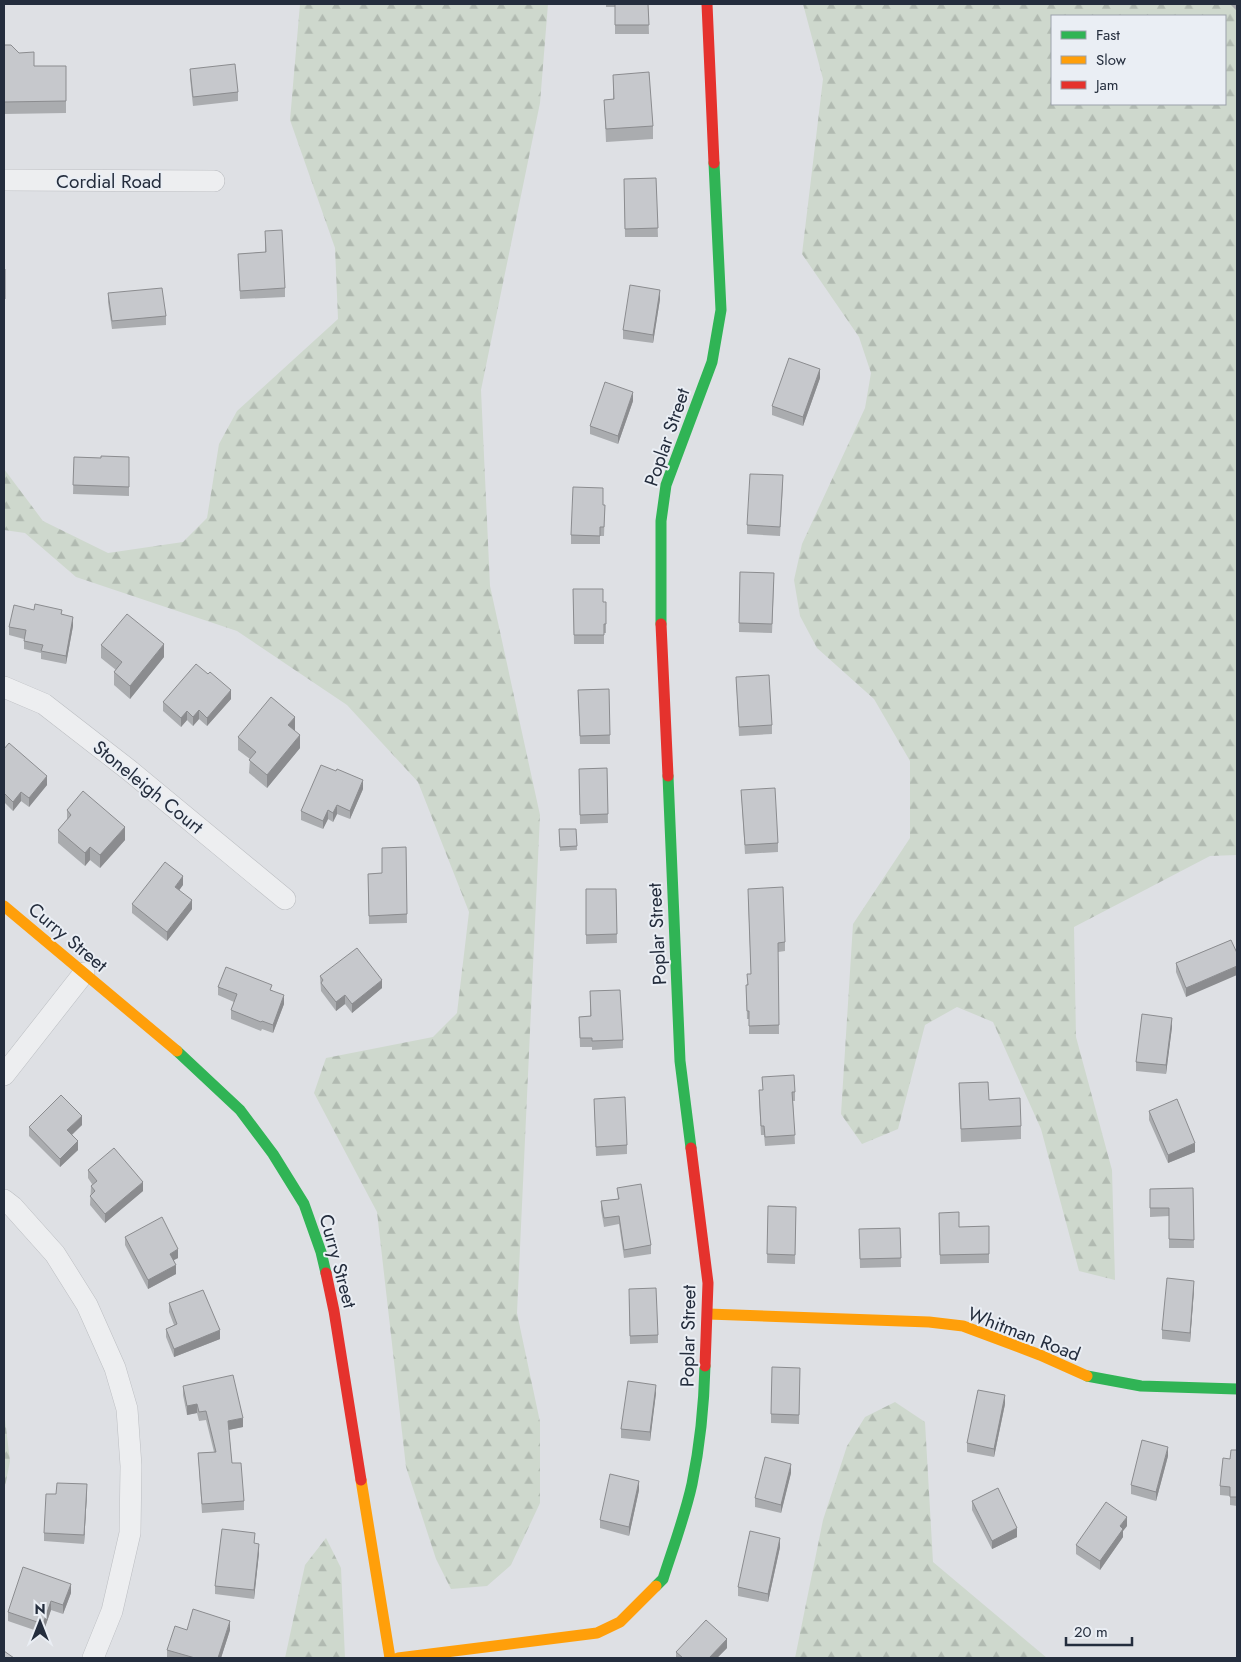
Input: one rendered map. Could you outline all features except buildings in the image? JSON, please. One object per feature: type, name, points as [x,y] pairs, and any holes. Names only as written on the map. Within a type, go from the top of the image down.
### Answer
[{"type":"street","name":"Poplar Street","points":[[398,1658],[597,1633],[620,1622],[662,1579],[683,1518],[692,1484],[704,1411],[708,1283],[680,1061],[661,622],[661,520],[666,485],[712,362],[721,310],[707,4]]},
{"type":"street","name":"Cordial Road","points":[[4,180],[214,181]]},
{"type":"street","name":"Stoneleigh Court","points":[[4,687],[44,704],[128,770],[285,899]]},
{"type":"street","name":"Curry Street","points":[[4,906],[163,1038],[240,1110],[273,1154],[304,1204],[321,1252],[334,1311],[390,1658]]},
{"type":"street","points":[[4,1075],[84,973]]},
{"type":"street","points":[[4,1200],[55,1254],[87,1305],[116,1368],[127,1409],[131,1466],[130,1532],[112,1611],[93,1658]]},
{"type":"street","name":"Whitman Road","points":[[708,1314],[929,1322],[963,1326],[1040,1355],[1082,1375],[1141,1386],[1237,1389]]},
{"type":"green space","points":[[300,4],[548,4],[540,103],[481,390],[490,586],[540,815],[517,1313],[540,1422],[540,1503],[511,1565],[487,1586],[451,1589],[436,1559],[406,1467],[377,1212],[314,1093],[326,1058],[433,1037],[457,1013],[469,912],[418,782],[347,705],[237,631],[76,577],[25,533],[4,530],[4,469],[43,521],[108,553],[183,542],[207,518],[219,444],[237,411],[338,319],[335,248],[290,120]]},
{"type":"green space","points":[[803,4],[1237,4],[1237,855],[1210,856],[1074,927],[1076,1037],[1112,1170],[1115,1280],[1079,1271],[1041,1129],[993,1022],[957,1007],[925,1025],[898,1129],[862,1144],[841,1114],[853,924],[910,838],[910,761],[874,699],[817,648],[800,616],[794,580],[802,544],[865,408],[871,373],[859,337],[802,254],[823,79]]},
{"type":"green space","points":[[895,1402],[925,1422],[933,1562],[1047,1658],[795,1658],[823,1520],[847,1446],[865,1417]]},
{"type":"green space","points":[[4,1411],[10,1461],[4,1492]]},
{"type":"green space","points":[[326,1538],[341,1568],[345,1658],[285,1658],[305,1565]]},
{"type":"traffic: fast","points":[[661,624],[661,521],[666,485],[712,362],[721,310],[714,163]]},
{"type":"traffic: fast","points":[[668,776],[680,1061],[691,1148]]},
{"type":"traffic: fast","points":[[177,1051],[240,1110],[273,1154],[304,1204],[321,1252],[326,1273]]},
{"type":"traffic: fast","points":[[656,1586],[663,1579],[692,1484],[701,1425],[705,1366]]},
{"type":"traffic: fast","points":[[1087,1376],[1141,1386],[1237,1389]]},
{"type":"traffic: slow","points":[[4,906],[177,1051]]},
{"type":"traffic: slow","points":[[708,1314],[929,1322],[963,1326],[1040,1355],[1087,1376]]},
{"type":"traffic: slow","points":[[361,1480],[390,1658]]},
{"type":"traffic: slow","points":[[398,1658],[597,1633],[620,1622],[656,1586]]},
{"type":"traffic: jam","points":[[707,4],[714,163]]},
{"type":"traffic: jam","points":[[661,624],[668,776]]},
{"type":"traffic: jam","points":[[691,1148],[708,1283],[705,1366]]},
{"type":"traffic: jam","points":[[326,1273],[334,1311],[361,1480]]}]
